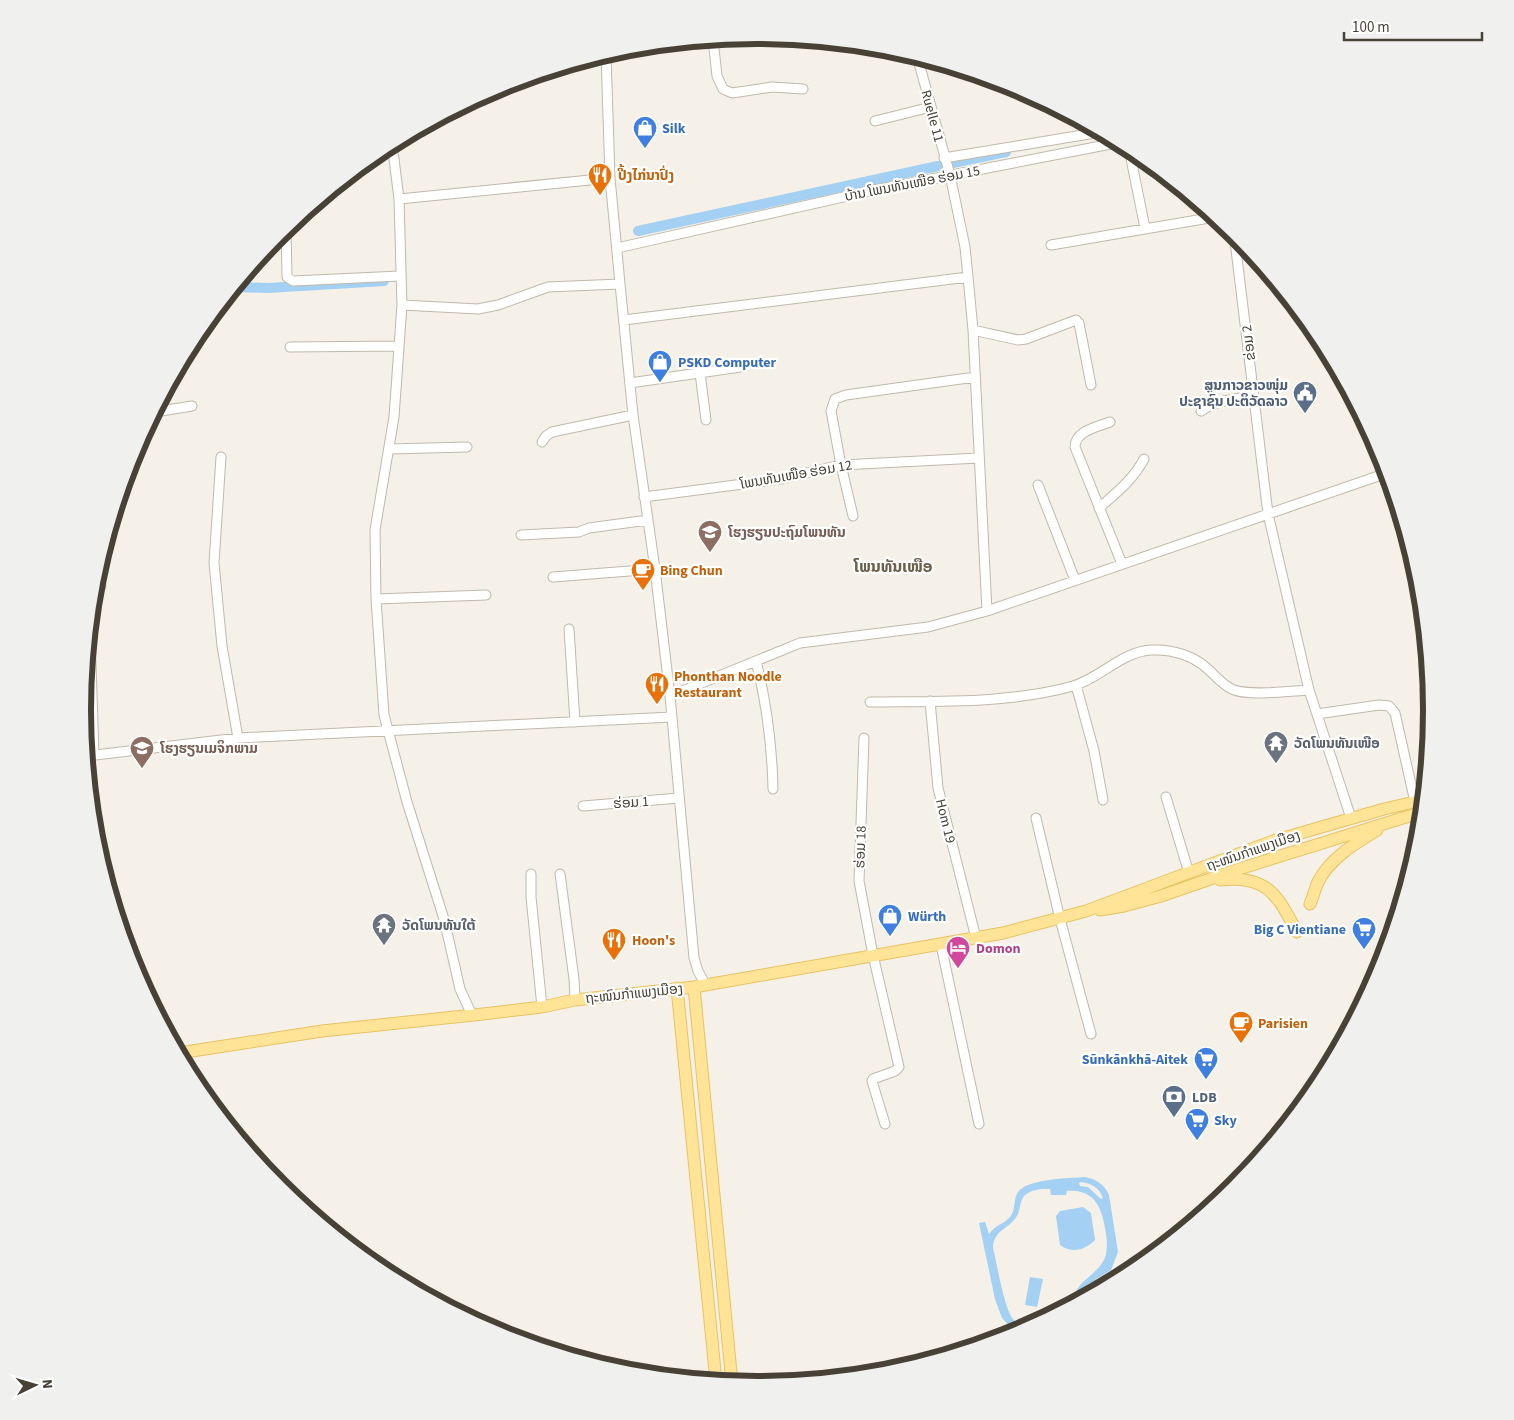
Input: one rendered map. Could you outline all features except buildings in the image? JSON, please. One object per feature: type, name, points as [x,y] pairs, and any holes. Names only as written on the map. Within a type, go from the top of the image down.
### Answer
[{"type":"main road","name":"ຖະໜົນກຳແພງເມືອງ","points":[[186,1052],[322,1031],[542,1007],[575,1000],[700,986],[976,938],[1060,919],[1086,911],[1273,841],[1351,818],[1417,801]]},
{"type":"main road","name":"ຖະໜົນກຳແພງເມືອງ","points":[[1086,911],[1105,910],[1161,896],[1277,857],[1415,814]]},
{"type":"main road","points":[[1310,904],[1319,881],[1330,866],[1347,849],[1389,822]]},
{"type":"main road","points":[[1205,881],[1243,879],[1268,888],[1277,896],[1298,932]]},
{"type":"main road","points":[[700,986],[731,1375]]},
{"type":"main road","points":[[677,988],[715,1375]]},
{"type":"street","points":[[714,45],[717,76],[722,89],[732,92],[772,87],[803,89]]},
{"type":"street","points":[[606,61],[610,178],[633,415],[655,569],[670,696],[694,958],[700,986]]},
{"type":"street","name":"Ruelle 11","points":[[919,64],[950,175],[963,239],[968,277],[973,330],[987,611]]},
{"type":"street","points":[[875,121],[931,107]]},
{"type":"street","points":[[944,158],[1091,134]]},
{"type":"street","name":"ບ້ານ ໂພນທັນເໜືອ ຮ່ອມ 15","points":[[617,248],[950,175],[1110,145]]},
{"type":"street","points":[[393,152],[399,199],[402,305],[394,417],[375,530],[376,599],[384,715],[407,802],[444,919],[460,989],[472,1015]]},
{"type":"street","name":"ບ້ານ ໂພນທັນເໜືອ ຮ່ອມ 15","points":[[1131,159],[1145,228]]},
{"type":"street","points":[[399,199],[610,178]]},
{"type":"street","points":[[1051,245],[1206,218]]},
{"type":"street","points":[[286,239],[287,276],[293,281],[400,276]]},
{"type":"street","name":"ຂ່ອມ 2","points":[[1238,249],[1268,514],[1309,690],[1351,818]]},
{"type":"street","points":[[624,320],[968,277]]},
{"type":"street","points":[[402,305],[478,309],[498,305],[548,286],[620,284]]},
{"type":"street","points":[[973,330],[1018,340],[1026,339],[1076,320],[1079,323],[1091,385]]},
{"type":"street","points":[[290,346],[398,346]]},
{"type":"street","points":[[630,383],[740,367]]},
{"type":"street","points":[[700,373],[706,420]]},
{"type":"street","points":[[853,516],[831,411],[835,399],[975,377]]},
{"type":"street","points":[[1201,411],[1209,405],[1218,402],[1254,396]]},
{"type":"street","points":[[161,411],[192,406]]},
{"type":"street","points":[[542,442],[552,432],[633,415]]},
{"type":"street","points":[[1110,422],[1078,436],[1075,447],[1122,564]]},
{"type":"street","points":[[390,449],[467,447]]},
{"type":"street","points":[[220,457],[214,564],[222,646],[238,738]]},
{"type":"street","name":"ໂພນທັນເໜືອ ຮ່ອມ 12","points":[[644,497],[781,479],[841,465],[979,458]]},
{"type":"street","points":[[1099,508],[1138,472],[1144,459]]},
{"type":"street","points":[[670,696],[800,643],[928,627],[987,611],[1380,475]]},
{"type":"street","points":[[1038,485],[1075,580]]},
{"type":"street","points":[[521,535],[579,532],[590,528],[648,520]]},
{"type":"street","points":[[553,577],[655,569]]},
{"type":"street","points":[[376,599],[486,595]]},
{"type":"street","points":[[569,629],[575,722]]},
{"type":"street","points":[[870,702],[1010,697],[1046,692],[1076,685],[1092,678],[1122,659],[1149,650],[1174,652],[1191,658],[1207,668],[1232,690],[1245,693],[1309,690]]},
{"type":"street","points":[[756,660],[765,698],[772,748],[773,789]]},
{"type":"street","points":[[1076,685],[1094,751],[1103,800]]},
{"type":"street","name":"Hom 19","points":[[930,701],[938,788],[976,938]]},
{"type":"street","points":[[1317,714],[1379,704],[1389,706],[1395,713],[1418,797]]},
{"type":"street","points":[[92,756],[238,738],[672,718]]},
{"type":"street","name":"ຮ່ອມ 18","points":[[864,738],[859,881],[898,1067],[895,1071],[872,1081],[885,1124]]},
{"type":"street","points":[[1166,797],[1189,873]]},
{"type":"street","name":"ຮ່ອມ 1","points":[[583,806],[679,798]]},
{"type":"street","points":[[1036,818],[1060,919],[1091,1034]]},
{"type":"street","points":[[1292,835],[1296,851]]},
{"type":"street","points":[[1273,841],[1277,857]]},
{"type":"street","points":[[531,874],[531,897],[542,1007]]},
{"type":"street","points":[[560,874],[575,1000]]},
{"type":"street","points":[[941,945],[979,1124]]},
{"type":"green space","points":[[106,851],[110,851],[110,868]]},
{"type":"water","points":[[1085,1177],[1093,1179],[1105,1188],[1109,1195],[1118,1252],[1111,1270],[1096,1279],[1088,1288],[1073,1297],[1104,1260],[1107,1243],[1100,1209],[1091,1197],[1077,1191],[1067,1191],[1066,1195],[1051,1195],[1050,1189],[1036,1190],[1024,1196],[1018,1214],[996,1236],[993,1248],[1004,1296],[1010,1313],[1017,1324],[1010,1327],[1002,1318],[995,1299],[979,1223],[985,1222],[989,1234],[994,1228],[1010,1217],[1016,1195],[1023,1188],[1030,1184]],"holes":[[[1079,1183],[1092,1185],[1097,1189],[1103,1198],[1101,1199],[1088,1187],[1080,1186]]]},
{"type":"water","points":[[1083,1207],[1091,1213],[1095,1240],[1078,1250],[1065,1248],[1060,1245],[1056,1216],[1060,1211]]},
{"type":"water","points":[[1030,1277],[1043,1279],[1037,1307],[1025,1305]]},
{"type":"waterway","points":[[953,163],[1006,152]]},
{"type":"waterway","points":[[638,231],[938,166]]},
{"type":"waterway","points":[[242,287],[268,288],[384,281]]},
{"type":"place","name":"Silk","points":[[645,149]]},
{"type":"place","name":"ປີ້ງໄກ່ນາປົ່ງ","points":[[600,196]]},
{"type":"place","name":"PSKD Computer","points":[[660,383]]},
{"type":"place","name":"ສູນກາວຂາວໜຸ່ມ ປະຊາຊົນ ປະຕິວັດລາວ","points":[[1305,414]]},
{"type":"place","name":"ໂຮງຮຽນປະຖົມໂພນທັນ","points":[[710,553]]},
{"type":"place","name":"Bing Chun","points":[[643,591]]},
{"type":"place","name":"Phonthan Noodle Restaurant","points":[[657,705]]},
{"type":"place","name":"ວັດໂພນທັນເໜືອ","points":[[1276,764]]},
{"type":"place","name":"ໂຮງຮຽນເມຈິກພາມ","points":[[142,769]]},
{"type":"place","name":"Würth","points":[[890,937]]},
{"type":"place","name":"ວັດໂພນທັນໃຕ້","points":[[384,946]]},
{"type":"place","name":"Big C Vientiane","points":[[1364,950]]},
{"type":"place","name":"Hoon's","points":[[614,961]]},
{"type":"place","name":"Domon","points":[[958,969]]},
{"type":"place","name":"Parisien","points":[[1241,1044]]},
{"type":"place","name":"Sūnkānkhā-Aitek","points":[[1206,1080]]},
{"type":"place","name":"LDB","points":[[1174,1118]]},
{"type":"place","name":"Sky","points":[[1197,1141]]},
{"type":"district","name":"ໂພນທັນເໜືອ","points":[[893,566]]}]
